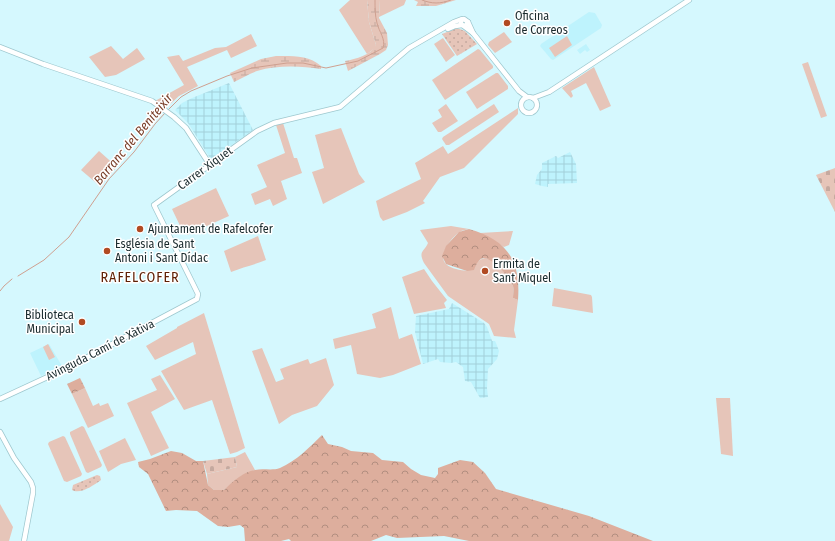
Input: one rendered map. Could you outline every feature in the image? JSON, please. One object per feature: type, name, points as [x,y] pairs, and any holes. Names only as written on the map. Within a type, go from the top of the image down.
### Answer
[{"type":"street","points":[[519,91],[524,112],[533,112],[536,109],[537,103],[549,92],[689,0]]},
{"type":"street","points":[[437,33],[454,22],[462,19],[465,19],[464,25]]},
{"type":"street","points":[[437,33],[455,26],[464,25],[473,33],[519,91],[527,97],[533,98],[549,92]]},
{"type":"street","name":"Carrer Xiquet","points":[[198,298],[198,294],[154,205],[257,131],[274,123],[340,107],[409,48],[437,33]]},
{"type":"street","points":[[0,47],[43,64],[146,98],[166,110],[186,128],[210,165]]},
{"type":"street","points":[[522,101],[527,97]]},
{"type":"street","points":[[533,98],[537,103]]},
{"type":"street","name":"Avinguda Camí de Xàtiva","points":[[0,399],[79,362],[198,298]]},
{"type":"street","points":[[0,432],[14,458],[32,486],[33,493],[24,541]]},
{"type":"shaded area","points":[[589,12],[595,13],[602,25],[601,28],[553,60],[551,59],[540,46],[541,44]]},
{"type":"shaded area","points":[[586,44],[590,50],[587,52],[585,50],[580,54],[577,50]]},
{"type":"shaded area","points":[[229,83],[253,130],[213,158],[210,158],[188,123],[175,110],[182,103],[192,98]]},
{"type":"shaded area","points":[[570,152],[576,164],[577,183],[548,184],[548,187],[535,184],[537,175],[542,169],[542,163],[556,156],[558,158]]},
{"type":"shaded area","points":[[452,303],[484,323],[492,341],[495,341],[496,343],[499,351],[497,359],[488,369],[488,397],[480,398],[471,382],[465,381],[463,367],[456,362],[440,362],[438,359],[423,364],[415,332],[416,316],[449,309]]},
{"type":"shaded area","points":[[49,344],[62,366],[41,376],[30,353]]},
{"type":"green space","points":[[350,0],[367,0],[369,22],[376,45],[375,48],[367,54],[339,10]]},
{"type":"green space","points":[[367,0],[380,0],[379,18],[387,33],[388,45],[386,50],[380,54],[348,71],[345,61],[367,54],[376,45],[369,22]]},
{"type":"green space","points":[[380,0],[406,0],[404,5],[379,17]]},
{"type":"green space","points":[[414,0],[456,0],[436,6],[416,6],[418,2]]},
{"type":"green space","points":[[457,28],[465,31],[477,44],[457,56],[442,34]]},
{"type":"green space","points":[[504,32],[512,42],[495,53],[488,45],[489,42]]},
{"type":"green space","points":[[251,34],[257,46],[231,58],[227,50],[187,67],[198,86],[179,96],[166,108],[155,101],[184,85],[167,57],[179,55],[183,61],[215,48],[226,47]]},
{"type":"green space","points":[[567,36],[572,45],[555,57],[549,48]]},
{"type":"green space","points":[[443,38],[455,55],[446,62],[434,44]]},
{"type":"green space","points":[[111,46],[123,59],[137,48],[145,59],[116,75],[105,77],[89,57]]},
{"type":"green space","points":[[478,49],[493,66],[493,68],[445,100],[432,80]]},
{"type":"green space","points":[[276,56],[306,58],[316,62],[321,66],[321,69],[297,67],[273,68],[257,71],[234,82],[230,73],[261,59]]},
{"type":"green space","points":[[808,62],[827,116],[821,118],[802,64]]},
{"type":"green space","points":[[594,67],[611,106],[600,111],[586,83],[571,91],[573,96],[571,98],[562,88]]},
{"type":"green space","points":[[498,73],[508,86],[508,89],[477,109],[466,92]]},
{"type":"green space","points":[[446,104],[458,121],[441,132],[438,132],[432,123],[442,117],[438,110]]},
{"type":"green space","points":[[494,104],[499,112],[449,145],[446,145],[442,139],[443,137]]},
{"type":"green space","points":[[518,108],[518,114],[464,168],[440,177],[423,201],[425,203],[383,221],[380,217],[376,201],[421,179],[415,163],[443,146],[448,154]]},
{"type":"green space","points":[[283,123],[294,158],[297,158],[302,173],[281,181],[287,199],[273,206],[270,199],[255,205],[251,194],[267,187],[257,165],[285,153],[276,125]]},
{"type":"green space","points":[[341,128],[359,174],[365,182],[323,204],[312,172],[324,168],[315,135]]},
{"type":"green space","points":[[99,151],[117,167],[107,177],[101,187],[81,170]]},
{"type":"green space","points":[[835,168],[835,212],[816,175]]},
{"type":"green space","points":[[216,188],[229,216],[187,235],[187,233],[184,234],[172,209]]},
{"type":"green space","points":[[451,226],[469,229],[461,231],[457,234],[444,251],[444,260],[448,266],[467,271],[480,260],[485,258],[492,261],[501,269],[512,282],[513,298],[518,300],[514,330],[516,338],[494,336],[489,324],[448,296],[424,263],[422,259],[422,252],[428,243],[420,230]]},
{"type":"green space","points":[[469,229],[493,239],[509,254],[514,263],[517,274],[518,300],[513,298],[512,282],[492,261],[484,258],[478,262],[474,270],[467,271],[446,264],[442,256],[446,246],[459,232]]},
{"type":"green space","points":[[513,231],[509,245],[504,247],[480,233]]},
{"type":"green space","points":[[258,236],[266,260],[231,272],[224,251]]},
{"type":"green space","points":[[424,269],[447,300],[444,303],[446,308],[414,314],[402,277]]},
{"type":"green space","points":[[554,288],[591,295],[593,313],[552,306]]},
{"type":"green space","points":[[391,307],[399,339],[412,334],[421,364],[393,375],[380,378],[357,374],[351,345],[335,349],[333,339],[376,328],[372,314]]},
{"type":"green space","points":[[204,313],[245,448],[230,454],[212,400],[184,410],[161,371],[196,354],[193,342],[155,360],[146,346]]},
{"type":"green space","points":[[48,344],[55,357],[49,360],[43,347]]},
{"type":"green space","points":[[262,348],[276,382],[284,379],[280,369],[308,359],[310,364],[326,358],[334,385],[317,406],[292,415],[279,424],[252,351]]},
{"type":"green space","points":[[160,375],[175,399],[151,412],[169,448],[151,456],[127,403],[157,390],[151,379]]},
{"type":"green space","points":[[80,378],[85,388],[72,394],[67,384]]},
{"type":"green space","points":[[85,388],[93,406],[99,403],[100,406],[108,403],[114,416],[88,428],[72,394]]},
{"type":"green space","points":[[716,398],[730,398],[733,456],[721,454]]},
{"type":"green space","points":[[82,426],[84,427],[102,465],[101,467],[88,473],[86,472],[70,434],[70,432]]},
{"type":"green space","points":[[322,435],[328,444],[342,447],[351,451],[373,453],[382,460],[403,462],[421,475],[435,478],[438,474],[438,468],[460,460],[473,462],[485,473],[496,489],[589,516],[653,541],[469,541],[444,536],[397,538],[386,535],[371,541],[291,541],[289,539],[281,541],[245,541],[244,528],[240,525],[228,527],[218,526],[197,511],[166,511],[148,474],[139,467],[138,462],[171,451],[182,453],[196,461],[203,461],[208,485],[214,490],[224,490],[246,473],[258,469],[277,469],[292,462]]},
{"type":"green space","points":[[63,436],[65,437],[82,474],[81,476],[67,482],[64,481],[48,444],[49,442]]},
{"type":"green space","points":[[125,438],[136,460],[121,464],[108,472],[99,451]]},
{"type":"green space","points":[[245,452],[255,470],[241,476],[224,490],[214,490],[208,485],[207,474],[237,467],[235,457]]},
{"type":"green space","points":[[235,457],[237,467],[207,474],[203,461]]},
{"type":"green space","points":[[97,475],[100,476],[101,480],[91,487],[79,491],[72,490],[73,485]]},
{"type":"green space","points":[[0,504],[13,527],[9,541],[0,541]]},
{"type":"waterway","name":"Barranc del Beniteixir","points":[[167,111],[181,97],[191,91],[227,76],[252,68],[287,63],[303,63],[326,68],[358,61],[383,48],[383,39],[376,18],[375,0]]},
{"type":"waterway","name":"Barranc del Beniteixir","points":[[422,0],[436,3],[451,0]]},
{"type":"waterway","name":"Barranc del Beniteixir","points":[[18,276],[44,260],[69,237],[109,179],[134,152],[165,113]]},
{"type":"waterway","name":"Barranc del Beniteixir","points":[[0,291],[12,279]]},
{"type":"place","name":"Oficina de Correos","points":[[507,23]]},
{"type":"place","name":"Ajuntament de Rafelcofer","points":[[140,229]]},
{"type":"place","name":"Església de Sant Antoni i Sant Dídac","points":[[107,251]]},
{"type":"place","name":"Ermita de Sant Miquel","points":[[485,271]]},
{"type":"place","name":"Biblioteca Municipal","points":[[82,322]]},
{"type":"district","name":"RAFELCOFER","points":[[140,277]]}]
